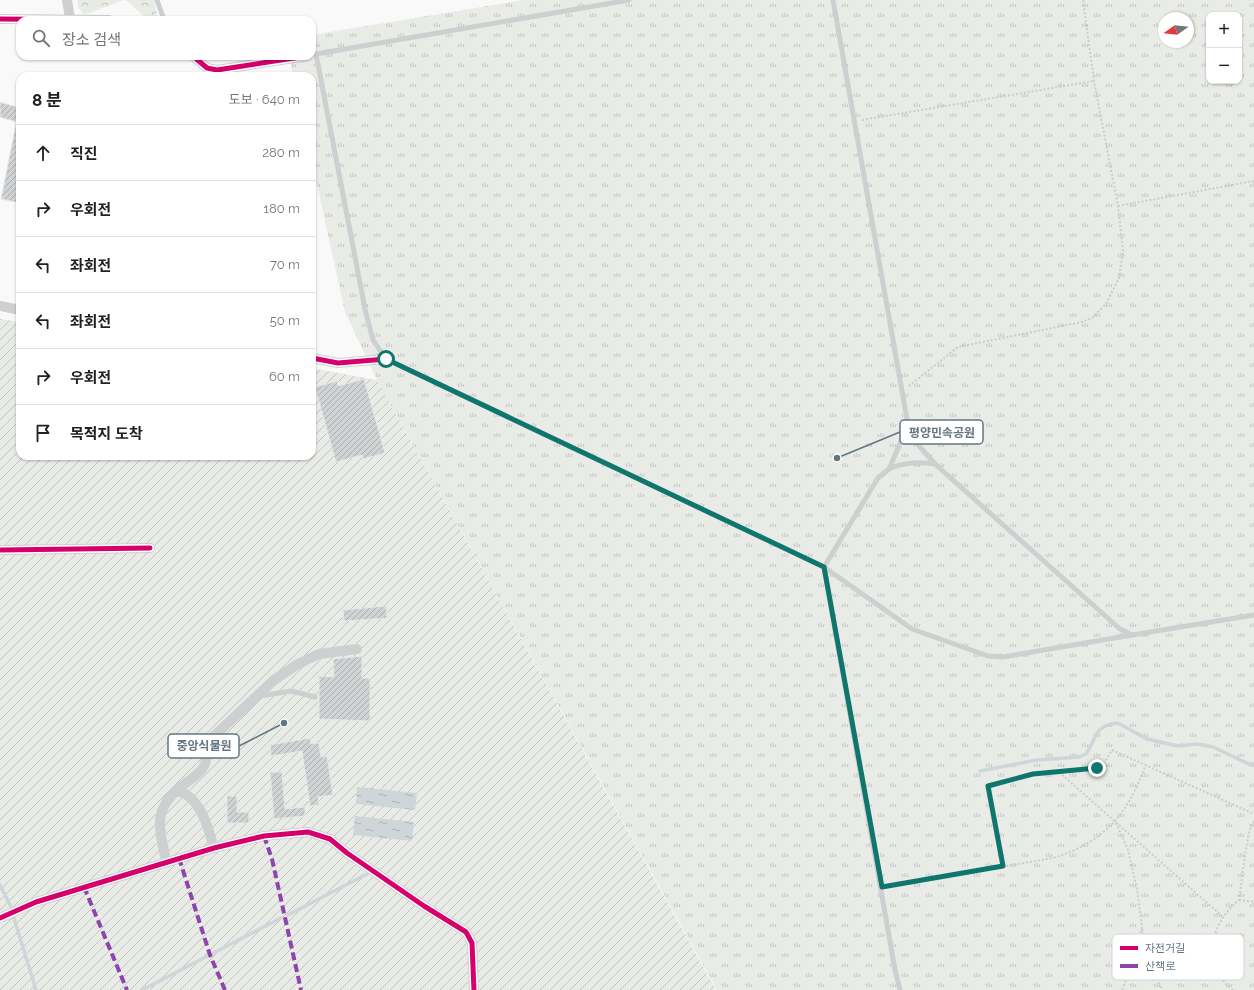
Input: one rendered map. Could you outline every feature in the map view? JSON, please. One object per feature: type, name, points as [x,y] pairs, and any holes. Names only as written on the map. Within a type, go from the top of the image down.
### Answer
[{"type":"street","points":[[67,0],[70,16]]},
{"type":"street","points":[[0,19],[16,19]]},
{"type":"street","points":[[198,60],[207,68],[217,70],[280,60]]},
{"type":"street","points":[[0,306],[16,309]]},
{"type":"street","points":[[316,359],[338,363],[386,359]]},
{"type":"street","points":[[0,550],[150,548]]},
{"type":"street","points":[[166,861],[161,836],[160,818],[164,803],[175,791],[203,767],[208,745],[213,737],[274,680],[312,657],[329,652],[357,649]]},
{"type":"street","points":[[175,791],[187,795],[195,804],[206,821],[214,848]]},
{"type":"street","points":[[0,918],[36,902],[166,861],[214,848],[264,836],[295,832],[319,834],[330,839],[347,853],[466,932],[472,943],[474,990]]},
{"type":"lane","points":[[156,0],[162,16]]},
{"type":"lane","points":[[316,54],[629,0]]},
{"type":"lane","points":[[833,0],[856,122],[908,425],[920,447],[935,464],[1120,628],[1132,635]]},
{"type":"lane","points":[[312,60],[315,72]]},
{"type":"lane","points":[[316,79],[365,309],[373,340],[386,359],[824,567],[912,629],[988,656],[1003,657],[1254,615]]},
{"type":"lane","points":[[889,469],[908,425]]},
{"type":"lane","points":[[900,990],[895,970],[882,887],[824,567],[878,478],[889,469],[899,464],[916,462],[935,464]]},
{"type":"lane","points":[[257,697],[275,692],[291,691],[315,697]]},
{"type":"path","points":[[903,391],[958,347],[1082,322],[1092,318],[1106,304],[1119,278],[1123,251],[1118,206],[1094,81],[1083,0]]},
{"type":"path","points":[[856,122],[1094,81]]},
{"type":"path","points":[[1118,206],[1254,181]]},
{"type":"path","points":[[1003,866],[988,786],[1033,774],[1097,768],[1104,764],[1112,750],[1146,764],[1254,814]]},
{"type":"path","points":[[882,887],[1052,858],[1067,853],[1088,843],[1116,822],[1127,807],[1137,789],[1146,764]]},
{"type":"path","points":[[1059,771],[1223,917]]},
{"type":"path","points":[[1215,934],[1216,928],[1223,917],[1239,900],[1244,855],[1249,832],[1254,821]]},
{"type":"path","points":[[1116,822],[1128,850],[1137,889],[1144,934]]},
{"type":"path","points":[[1239,900],[1254,902]]},
{"type":"path","points":[[1141,934],[1142,928]]},
{"type":"path","points":[[1122,990],[1126,980]]},
{"type":"path","points":[[1158,980],[1162,990]]},
{"type":"path","points":[[1223,980],[1233,990]]},
{"type":"green space","points":[[77,0],[124,0],[84,15],[78,7]]},
{"type":"green space","points":[[126,0],[154,0],[157,16],[144,16]]},
{"type":"green space","points":[[524,0],[1254,0],[1254,990],[717,990],[377,380],[345,312],[316,180],[316,72],[292,72],[290,60],[316,60],[316,34]]},
{"type":"green space","points":[[0,319],[16,321],[16,460],[316,460],[316,369],[377,380],[716,990],[0,990]]},
{"type":"water","points":[[357,787],[417,793],[415,810],[356,804]]},
{"type":"water","points":[[355,816],[414,822],[412,841],[353,835]]},
{"type":"building","points":[[0,102],[16,107],[16,122],[0,117]]},
{"type":"building","points":[[16,124],[16,202],[1,199]]},
{"type":"building","points":[[364,379],[385,453],[363,459],[362,455],[336,462],[316,387],[337,381],[338,386]]},
{"type":"building","points":[[386,606],[387,618],[344,621],[343,610]]},
{"type":"building","points":[[362,656],[362,678],[370,678],[370,721],[319,719],[319,676],[334,677],[333,659]]},
{"type":"building","points":[[310,738],[311,744],[319,743],[321,757],[327,756],[333,795],[318,797],[319,805],[310,806],[302,751],[271,756],[270,745]]},
{"type":"building","points":[[270,772],[282,772],[285,809],[305,807],[305,816],[274,819]]},
{"type":"building","points":[[227,796],[237,796],[237,812],[249,812],[249,823],[227,823]]},
{"type":"waterway","points":[[980,771],[1037,760],[1079,757],[1086,754],[1100,729],[1104,726],[1118,723],[1147,739],[1178,746],[1197,744],[1213,747],[1249,764],[1254,764]]},
{"type":"waterway","points":[[288,915],[367,874]]},
{"type":"waterway","points":[[0,885],[11,907]]},
{"type":"waterway","points":[[13,915],[36,990]]},
{"type":"waterway","points":[[142,990],[281,918]]},
{"type":"marked path","points":[[264,836],[272,859],[301,990]]},
{"type":"marked path","points":[[179,858],[210,955],[225,990]]},
{"type":"marked path","points":[[84,887],[127,990]]},
{"type":"cycle path","points":[[0,19],[16,19]]},
{"type":"cycle path","points":[[198,60],[207,68],[217,70],[281,60]]},
{"type":"cycle path","points":[[316,359],[338,363],[386,359]]},
{"type":"cycle path","points":[[0,550],[150,548]]},
{"type":"cycle path","points":[[0,918],[36,902],[214,848],[264,836],[308,832],[330,839],[347,853],[424,906],[466,932],[472,943],[474,990]]},
{"type":"place","name":"평양민속공원","points":[[837,458]]},
{"type":"place","name":"중앙식물원","points":[[284,723]]},
{"type":"route","points":[[386,359],[824,567],[827,594],[882,887],[1003,866],[988,786],[1027,777],[1033,774],[1097,768]]}]
